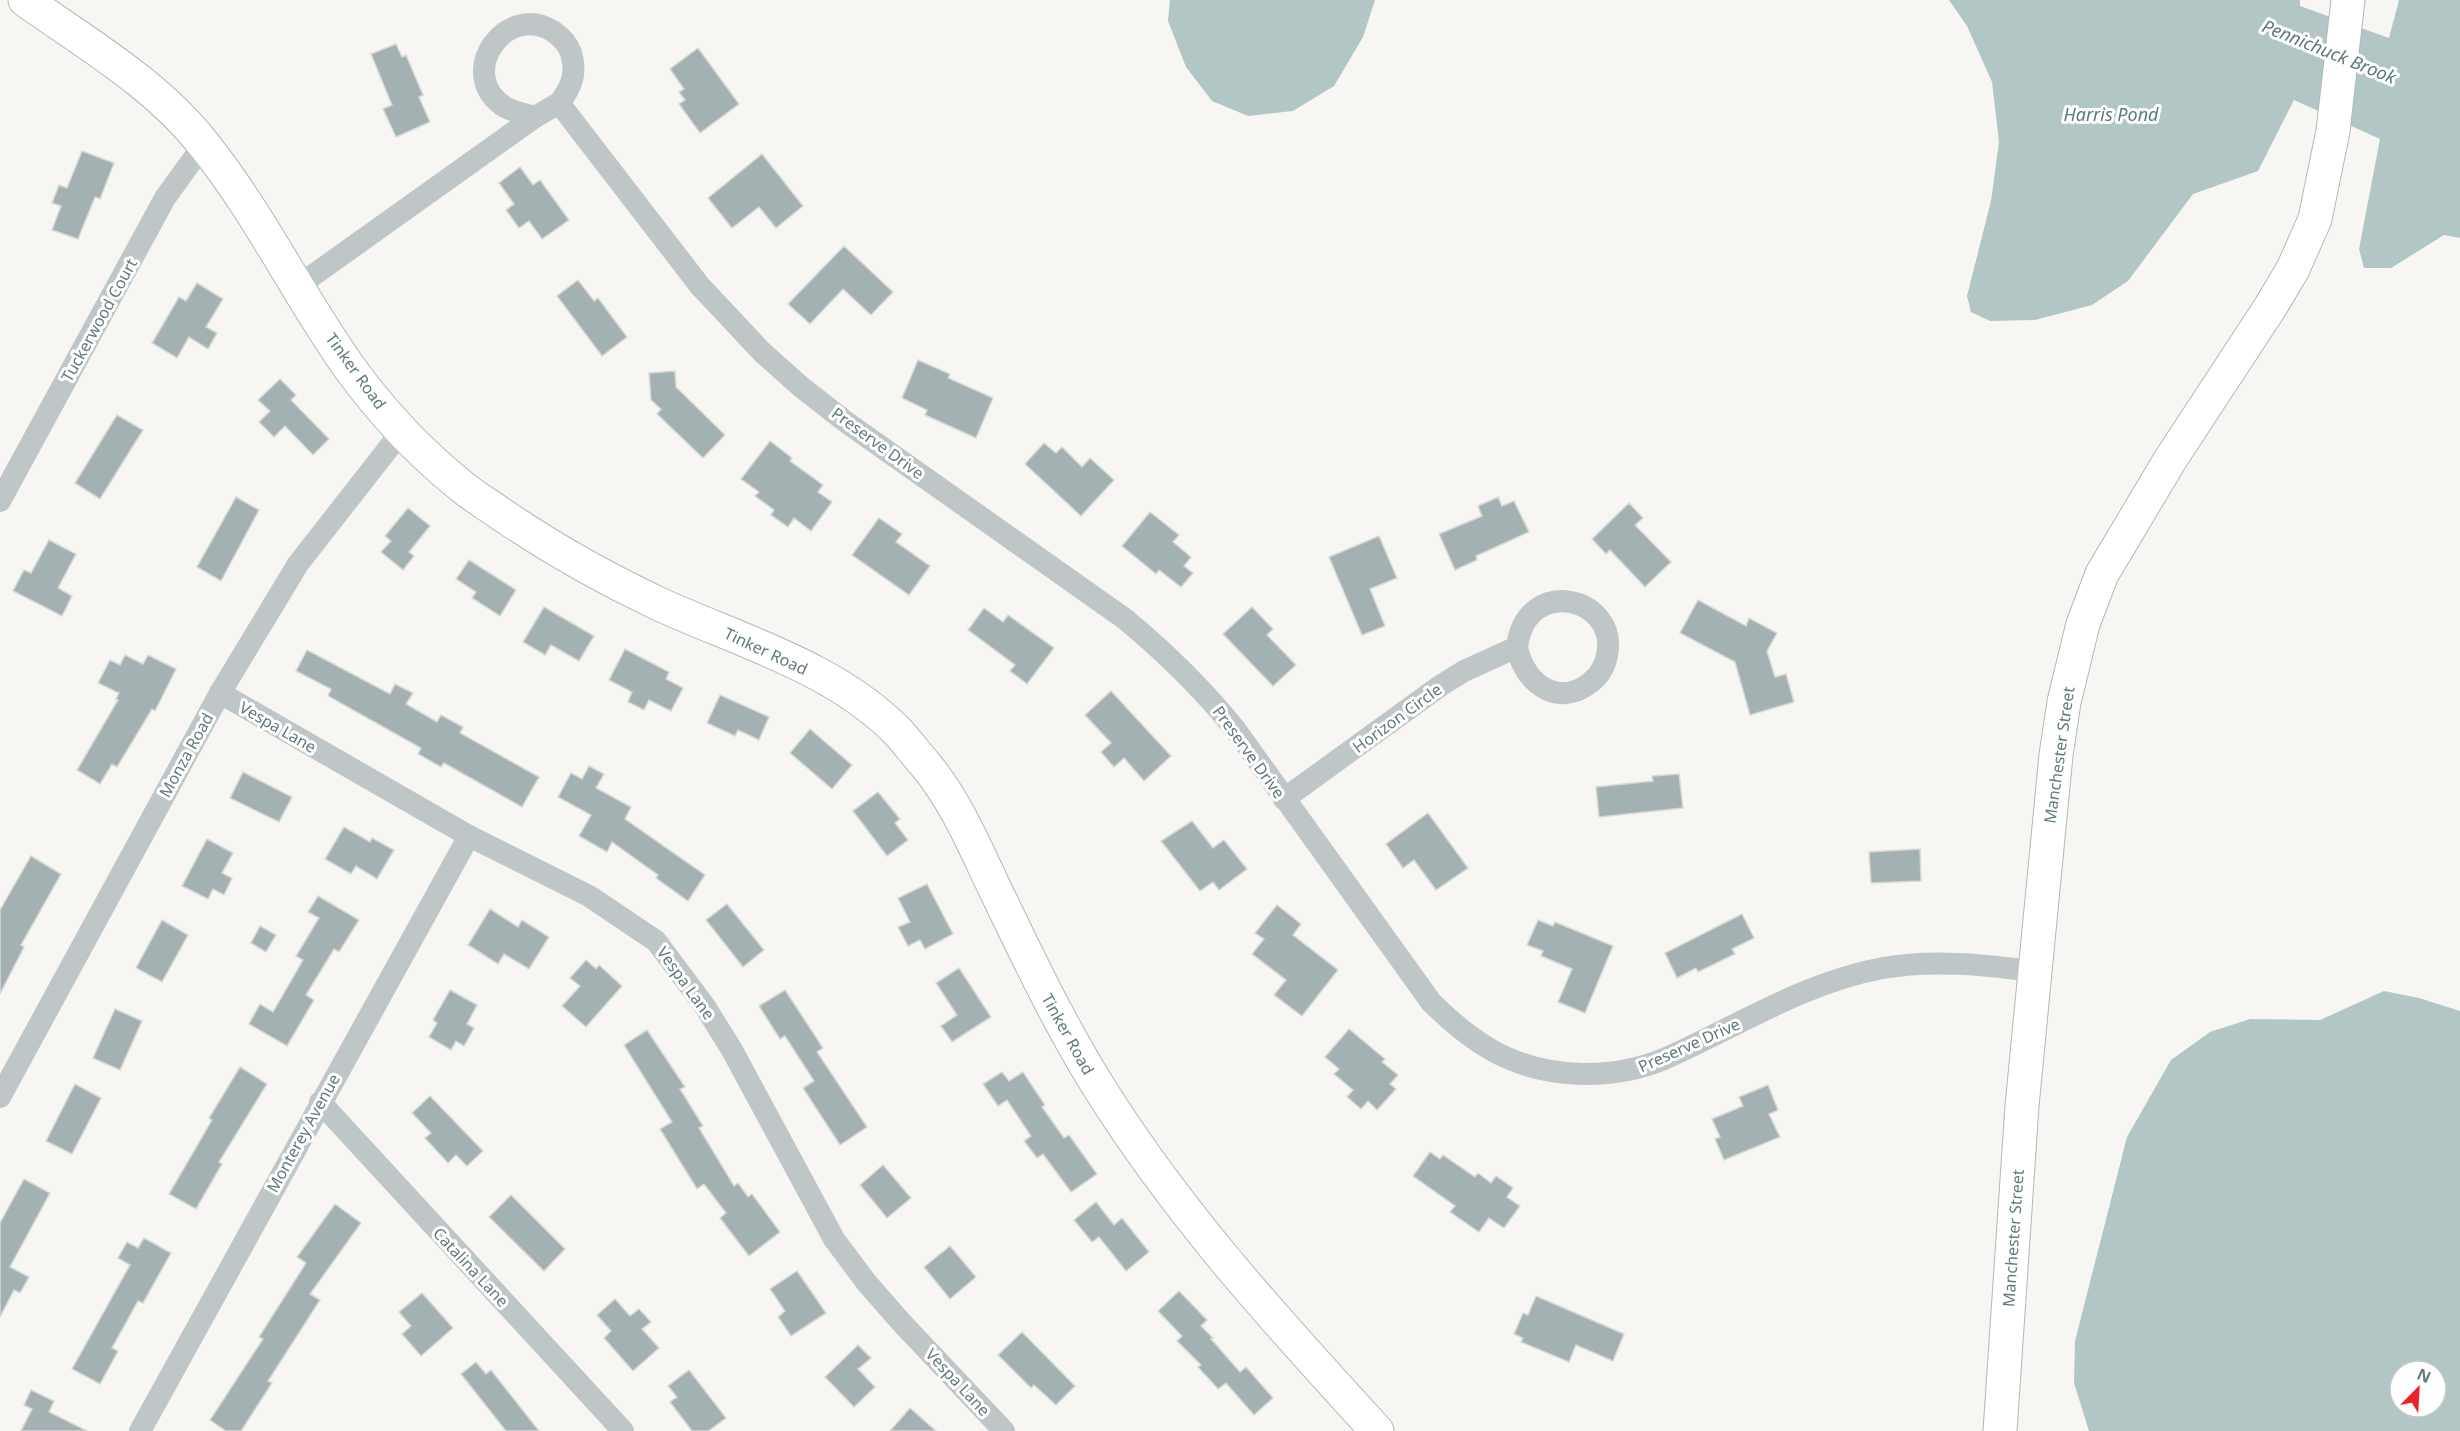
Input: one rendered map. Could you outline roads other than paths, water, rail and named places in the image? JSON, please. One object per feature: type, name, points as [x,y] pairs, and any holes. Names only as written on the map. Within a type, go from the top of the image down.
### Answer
[{"type":"street","name":"Tinker Road","points":[[25,0],[131,75],[174,113],[204,144],[346,362],[402,431],[461,486],[547,546],[592,571],[663,605],[809,670],[855,697],[896,730],[931,771],[960,816],[1053,1008],[1092,1077],[1136,1143],[1183,1207],[1234,1269],[1377,1431]]},
{"type":"street","name":"Manchester Street","points":[[2000,1431],[2022,1106],[2034,971],[2064,702],[2083,624],[2102,574],[2128,528],[2293,269],[2315,219],[2333,131],[2348,0]]},
{"type":"street","points":[[298,286],[535,117],[559,103],[568,92],[573,77],[574,63],[569,48],[548,28],[534,24],[519,25],[505,30],[494,40],[486,53],[484,68],[486,82],[493,96],[503,106],[535,117]]},
{"type":"street","name":"Preserve Drive","points":[[559,103],[700,286],[762,352],[846,422],[1125,619],[1165,652],[1202,689],[1235,729],[1431,1002],[1450,1020],[1494,1052],[1543,1069],[1597,1074],[1642,1068],[1815,987],[1853,974],[1884,967],[1946,963],[2034,971]]},
{"type":"street","name":"Tuckerwood Court","points":[[0,501],[165,198],[204,144]]},
{"type":"street","name":"Monza Road","points":[[0,1097],[220,693],[298,564],[402,431]]},
{"type":"street","points":[[1562,601],[1577,603],[1590,610],[1603,627],[1609,648],[1598,676],[1585,687],[1563,692],[1555,692],[1540,686],[1528,676],[1520,663],[1517,648],[1518,633],[1525,620],[1535,610],[1546,604],[1562,601]]},
{"type":"street","name":"Horizon Circle","points":[[1284,799],[1440,686],[1464,671],[1517,648]]},
{"type":"street","name":"Vespa Lane","points":[[220,693],[469,836],[589,896],[656,941],[704,1005],[732,1050],[834,1239],[866,1282],[901,1322],[1004,1431]]},
{"type":"street","name":"Monterey Avenue","points":[[140,1431],[469,836]]},
{"type":"street","name":"Catalina Lane","points":[[320,1102],[623,1431]]},
{"type":"water","points":[[1170,0],[1375,0],[1363,37],[1334,86],[1293,111],[1248,116],[1212,101],[1186,67],[1168,21]]},
{"type":"water","name":"Harris Pond","points":[[1949,0],[2300,0],[2300,6],[2389,38],[2399,0],[2460,0],[2460,238],[2444,235],[2391,268],[2364,268],[2359,249],[2380,139],[2294,100],[2258,171],[2193,194],[2128,281],[2092,305],[2035,320],[1990,321],[1971,312],[1967,296],[1991,201],[1999,142],[1992,82],[1967,26]]},
{"type":"water","points":[[2384,991],[2419,998],[2460,1011],[2460,1431],[2089,1431],[2074,1383],[2075,1341],[2127,1137],[2171,1060],[2210,1032],[2250,1019],[2320,1020]]},
{"type":"water label","name":"Pennichuck Brook","points":[[2329,52]]}]
